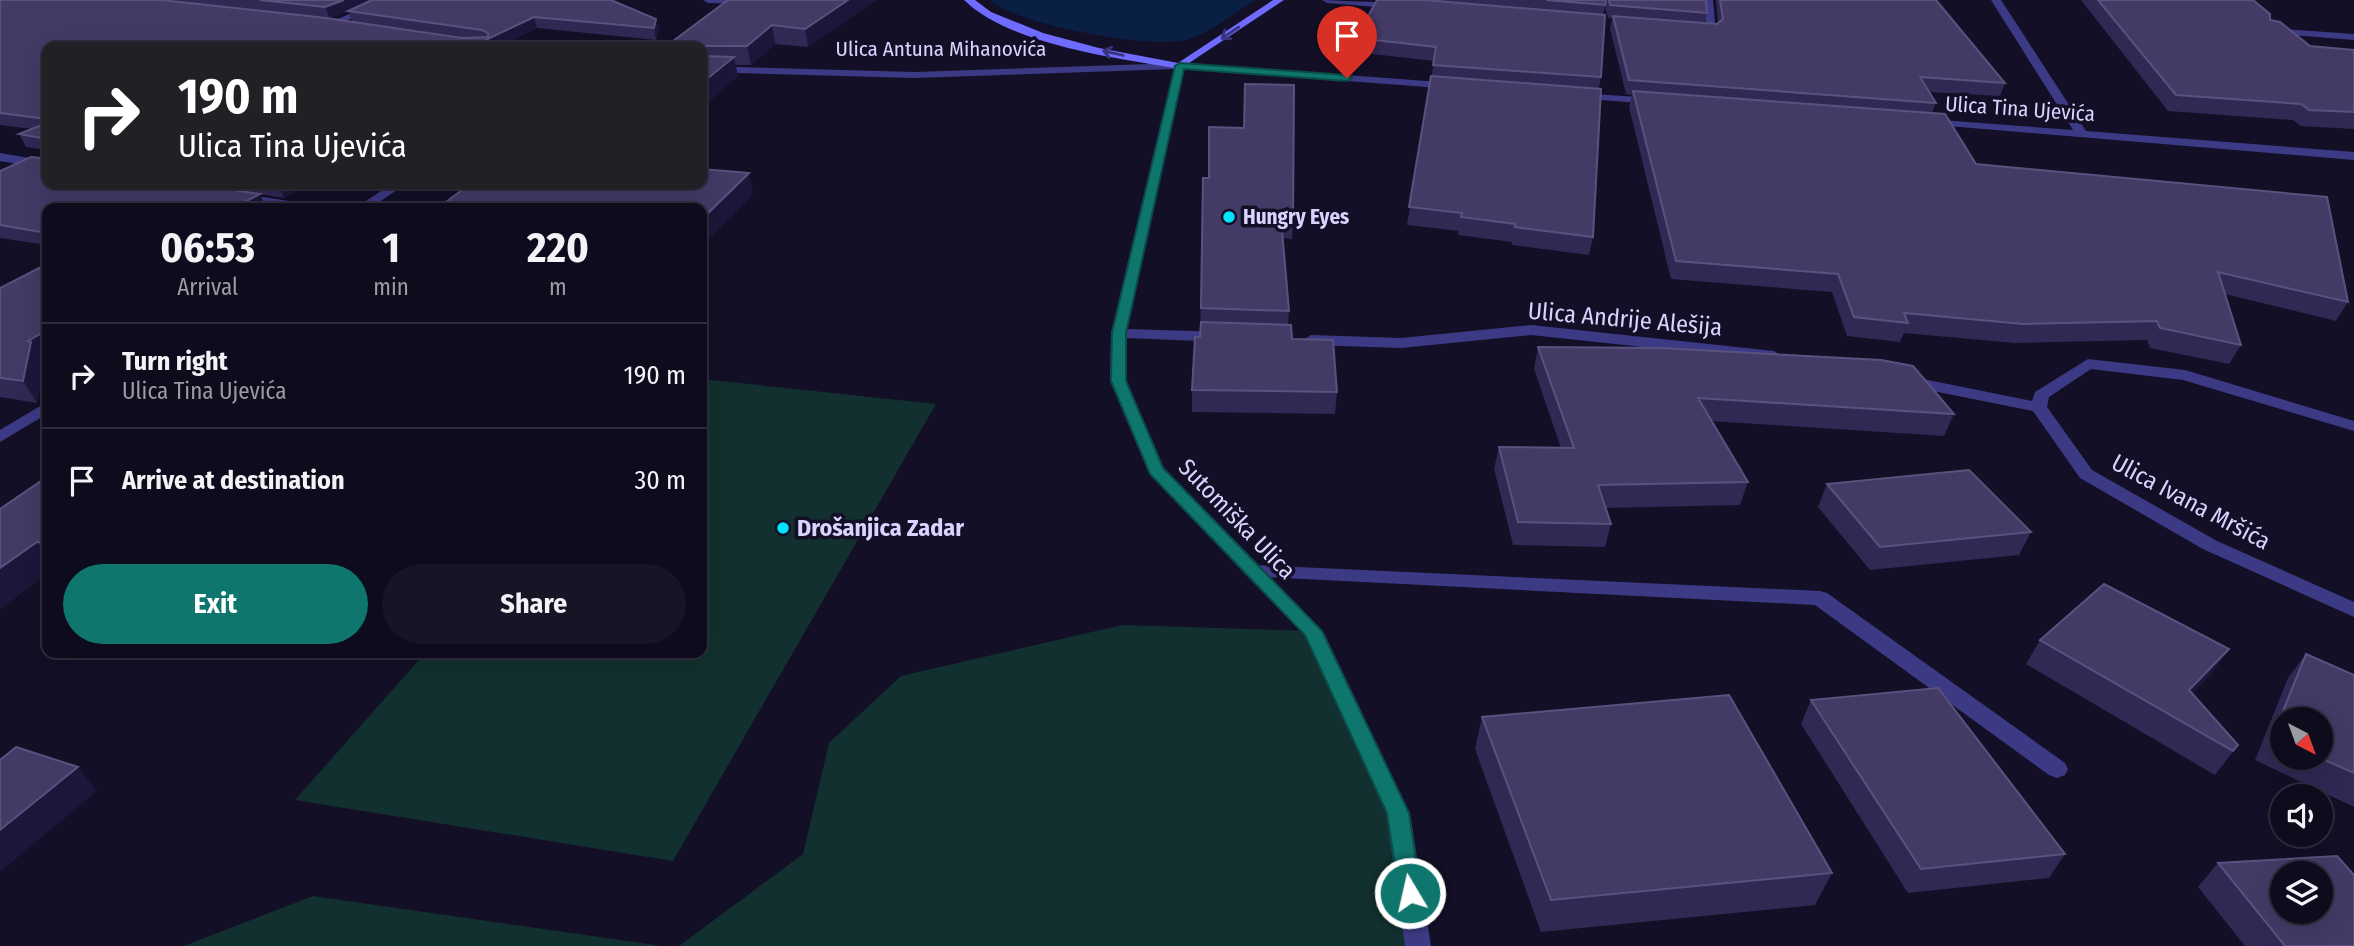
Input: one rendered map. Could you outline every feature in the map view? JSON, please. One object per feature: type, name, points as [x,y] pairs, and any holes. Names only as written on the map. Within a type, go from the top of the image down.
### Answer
[{"type":"street","points":[[331,24],[390,0]]},
{"type":"street","points":[[708,0],[764,1]]},
{"type":"street","points":[[969,0],[990,15],[1025,31],[1119,55],[1180,66],[1473,88]]},
{"type":"street","points":[[1180,66],[1279,0]]},
{"type":"street","points":[[1327,0],[1409,7]]},
{"type":"street","points":[[1685,30],[1712,32],[1708,0]]},
{"type":"street","points":[[1996,0],[2081,133]]},
{"type":"street","points":[[318,22],[357,28]]},
{"type":"street","points":[[2269,31],[2354,37]]},
{"type":"street","name":"Ulica Antuna Mihanovića","points":[[707,69],[914,75],[1180,66]]},
{"type":"street","name":"Sutomiška Ulica","points":[[1180,66],[1119,333],[1118,381],[1156,470],[1313,631],[1398,813],[1418,946]]},
{"type":"street","points":[[1569,95],[1666,102]]},
{"type":"street","name":"Ulica Tina Ujevića","points":[[1915,121],[2354,156]]},
{"type":"street","points":[[0,157],[42,164]]},
{"type":"street","points":[[369,203],[392,189]]},
{"type":"street","points":[[227,195],[277,203]]},
{"type":"street","name":"Ulica Andrije Alešija","points":[[1290,339],[1401,343],[1531,330],[1786,357]]},
{"type":"street","points":[[1119,333],[1235,337]]},
{"type":"street","points":[[1892,378],[2039,407],[2040,395],[2088,364],[2185,375],[2354,426]]},
{"type":"street","name":"Ulica Ivana Mršića","points":[[2039,407],[2086,474],[2210,545],[2354,610]]},
{"type":"street","points":[[0,438],[42,410]]},
{"type":"street","points":[[1254,571],[1820,598],[2057,769]]},
{"type":"green space","name":"Drošanjica Zadar","points":[[707,380],[936,404],[673,861],[295,800],[421,658],[707,658]]},
{"type":"green space","points":[[1122,625],[1313,631],[1398,813],[1418,946],[679,946],[803,854],[829,743],[901,676]]},
{"type":"green space","points":[[313,896],[662,946],[184,946]]},
{"type":"water","points":[[990,0],[1255,0],[1204,33],[1186,40],[1168,42],[1115,38],[1054,26],[1026,18]]},
{"type":"building","points":[[0,0],[162,0],[326,18],[462,38],[488,37],[488,33],[348,11],[372,0],[611,0],[656,19],[654,28],[534,17],[482,42],[42,42],[42,118],[0,113]]},
{"type":"building","points":[[260,0],[344,0],[325,7]]},
{"type":"building","points":[[728,0],[848,0],[805,29],[772,25],[747,46],[707,46],[707,42],[672,42]]},
{"type":"building","points":[[1377,0],[1424,0],[1605,15],[1601,77],[1433,65],[1436,47],[1356,38]]},
{"type":"building","points":[[1546,0],[1606,0],[1605,5]]},
{"type":"building","points":[[1609,0],[1706,0],[1707,13],[1610,5]]},
{"type":"building","points":[[1720,0],[1936,0],[2005,83],[1920,77],[1936,103],[1629,80],[1613,16],[1717,24],[1723,19]]},
{"type":"building","points":[[2098,0],[2253,0],[2270,14],[2270,20],[2280,22],[2310,46],[2354,50],[2354,112],[2309,110],[2301,104],[2176,95]]},
{"type":"building","points":[[707,56],[734,57],[707,79]]},
{"type":"building","points":[[1431,76],[1601,89],[1593,237],[1515,227],[1515,224],[1461,217],[1462,213],[1409,207]]},
{"type":"building","points":[[1245,84],[1294,85],[1293,219],[1281,219],[1289,311],[1201,308],[1203,178],[1209,178],[1209,127],[1244,128]]},
{"type":"building","points":[[1633,91],[1945,114],[1976,164],[2327,197],[2348,302],[2218,272],[2241,345],[2160,328],[2157,321],[2023,324],[1904,313],[1908,323],[1854,317],[1838,274],[1676,261]]},
{"type":"building","points":[[42,125],[42,138],[19,134]]},
{"type":"building","points":[[42,152],[42,189],[226,189],[260,194],[243,203],[42,203],[42,232],[0,225],[0,171],[31,157],[41,158]]},
{"type":"building","points":[[707,169],[749,173],[707,214],[707,203],[445,203],[463,189],[707,189]]},
{"type":"building","points":[[42,267],[42,333],[28,341],[31,342],[23,381],[0,378],[0,288]]},
{"type":"building","points":[[1201,322],[1291,325],[1292,339],[1333,340],[1337,392],[1192,390],[1195,337],[1200,337]]},
{"type":"building","points":[[1538,347],[1661,348],[1881,360],[1913,366],[1954,414],[1698,398],[1748,482],[1598,485],[1611,524],[1518,522],[1499,447],[1574,448]]},
{"type":"building","points":[[1969,470],[2031,532],[1880,547],[1827,484]]},
{"type":"building","points":[[42,480],[42,542],[37,542],[0,568],[0,509]]},
{"type":"building","points":[[2104,584],[2229,649],[2189,690],[2238,745],[2233,751],[2040,640]]},
{"type":"building","points":[[2306,654],[2354,675],[2354,773],[2333,764],[2333,707],[2285,707]]},
{"type":"building","points":[[1938,688],[2065,854],[1921,869],[1811,700]]},
{"type":"building","points":[[1729,695],[1832,873],[1551,900],[1482,717]]},
{"type":"building","points":[[16,747],[78,767],[0,830],[0,760]]},
{"type":"building","points":[[2337,856],[2354,875],[2354,946],[2285,946],[2218,863]]},
{"type":"place","name":"Hungry Eyes","points":[[1229,217]]},
{"type":"place","name":"Drošanjica Zadar","points":[[783,528]]},
{"type":"route","points":[[1347,78],[1180,66],[1119,333],[1118,381],[1156,470],[1313,631],[1398,813],[1410,893]]}]
